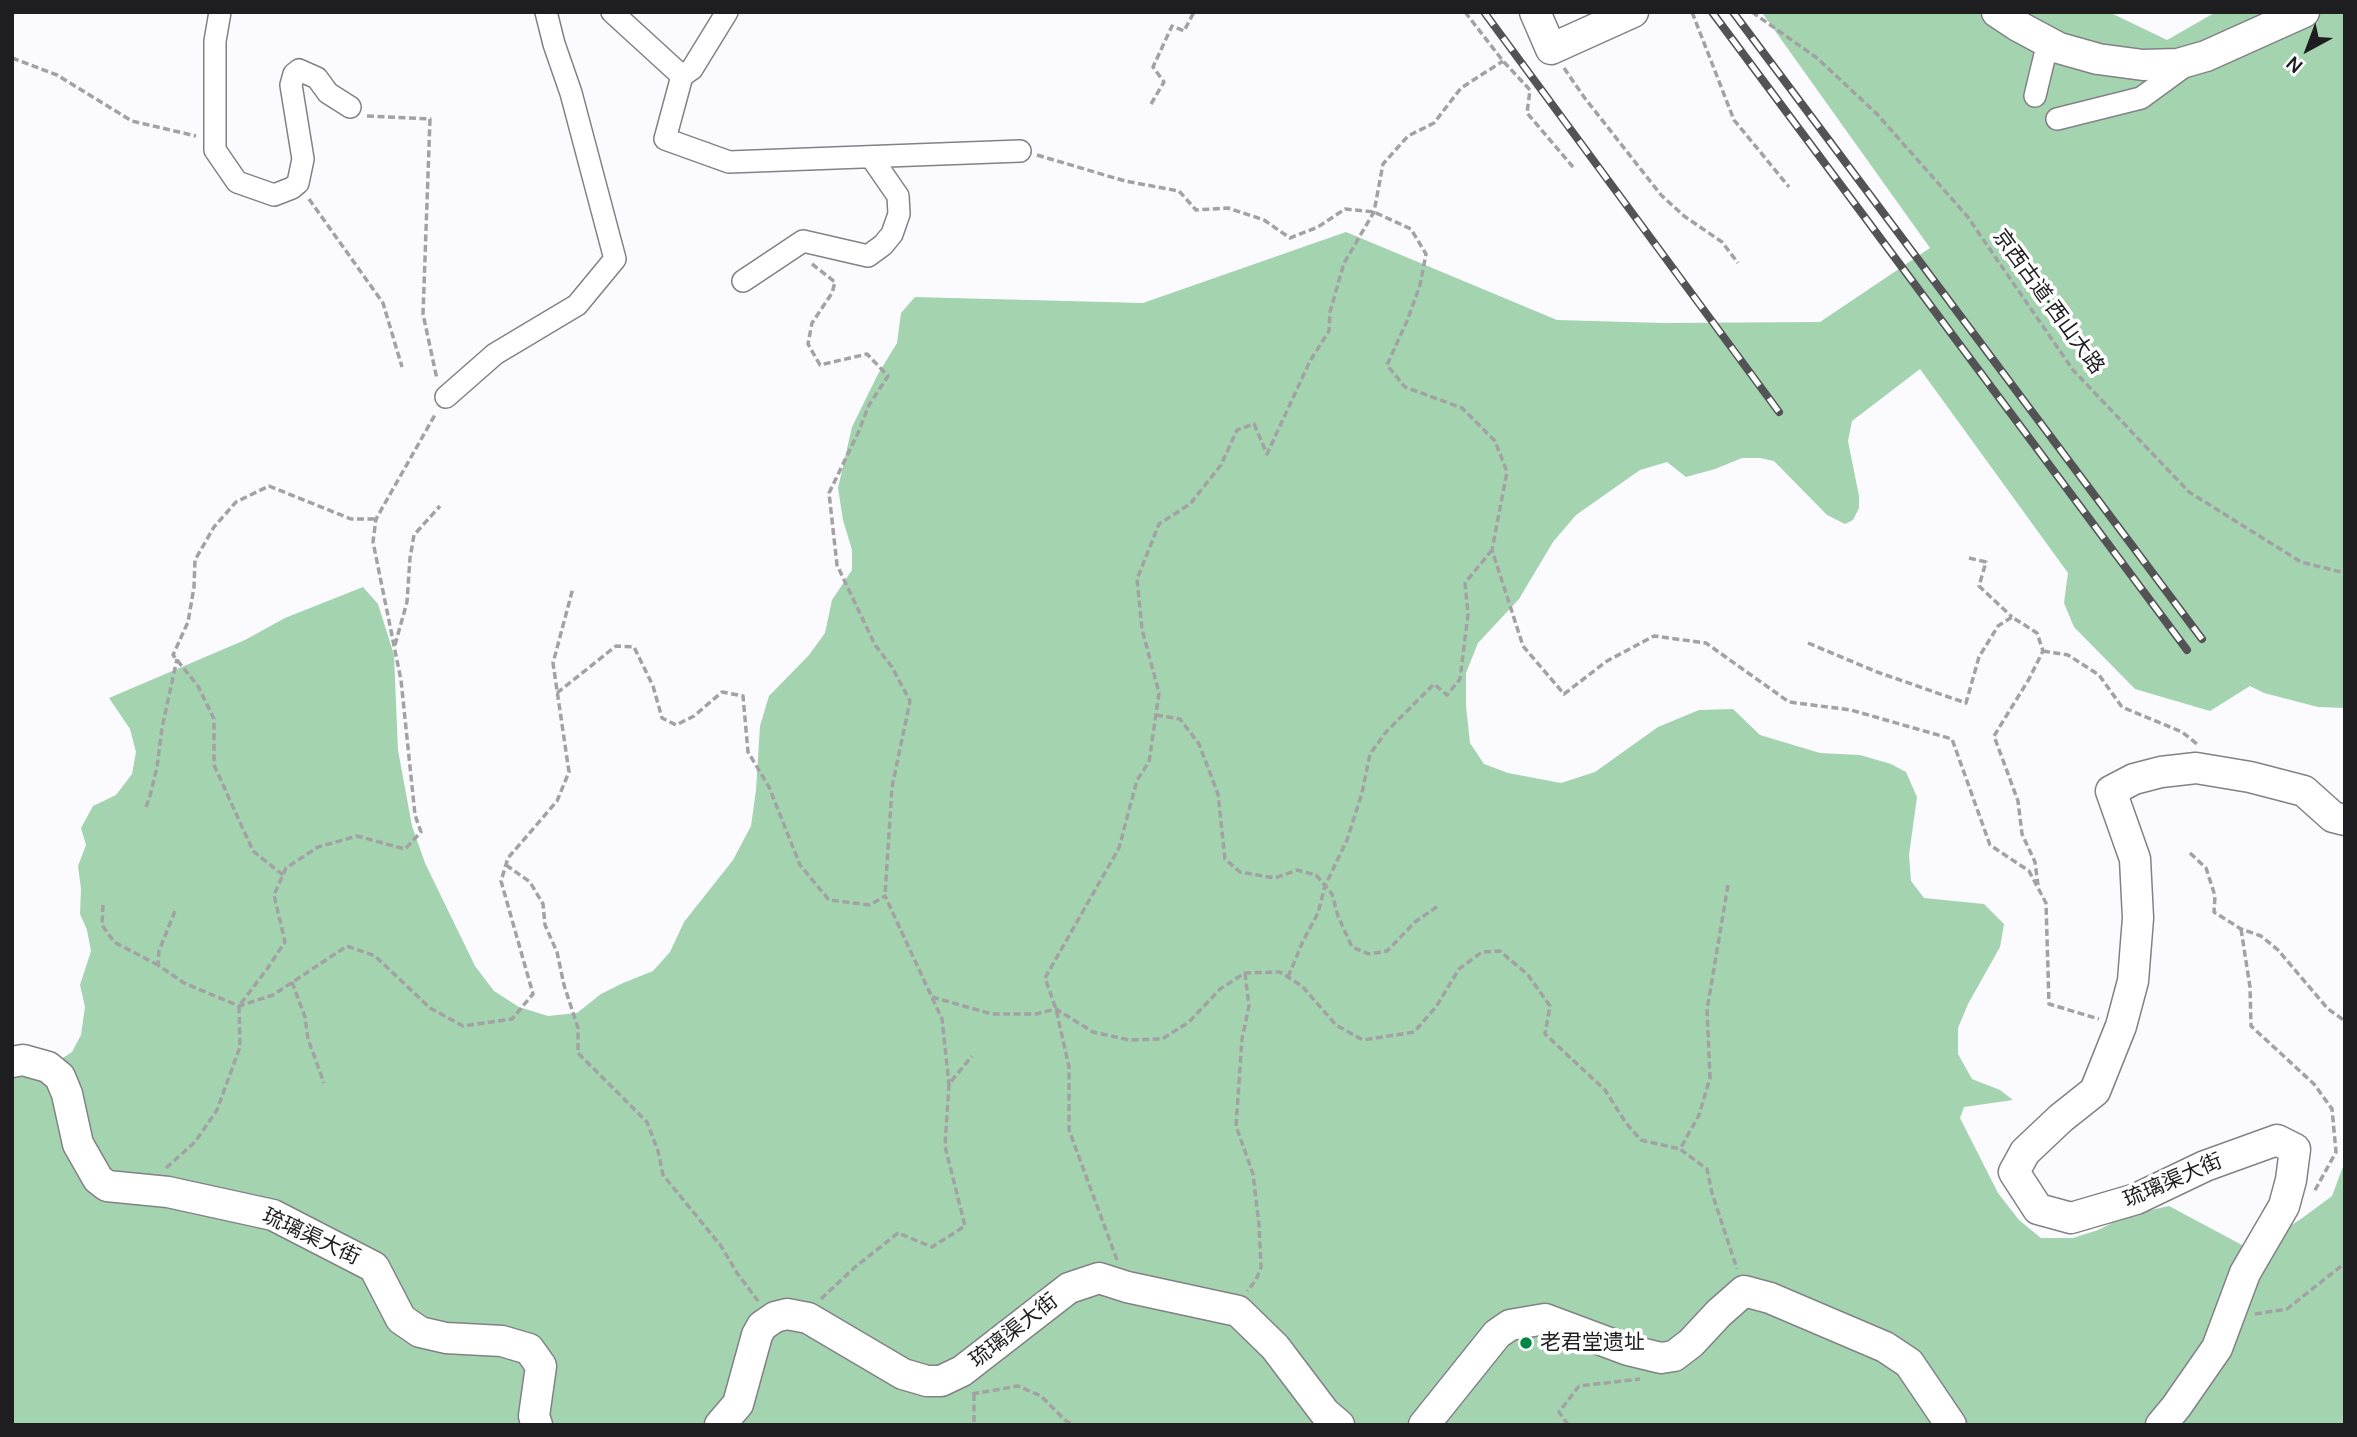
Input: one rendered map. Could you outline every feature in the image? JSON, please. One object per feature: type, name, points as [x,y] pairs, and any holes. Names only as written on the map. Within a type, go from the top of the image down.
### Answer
[{"type":"street","points":[[220,12],[215,41],[215,150],[237,181],[274,195],[298,183],[303,159],[291,85],[293,74],[299,70],[317,78],[328,93],[350,107]]},
{"type":"street","points":[[446,397],[495,354],[577,305],[615,259],[571,93],[546,12]]},
{"type":"street","points":[[612,12],[682,76]]},
{"type":"street","points":[[727,12],[692,69],[682,76],[665,139],[729,162],[1020,151]]},
{"type":"street","points":[[1535,12],[1551,48],[1633,12]]},
{"type":"street","points":[[1997,12],[2059,48],[2098,59],[2143,65],[2178,64],[2304,12]]},
{"type":"street","points":[[2035,96],[2048,42]]},
{"type":"street","points":[[2057,120],[2141,98],[2193,59]]},
{"type":"street","points":[[743,281],[803,241],[869,256],[892,234],[899,214],[898,196],[871,157]]},
{"type":"street","name":"琉璃渠大街","points":[[2161,1425],[2217,1348],[2245,1273],[2284,1206],[2295,1149],[2277,1140],[2205,1166],[2136,1199],[2071,1218],[2038,1209],[2014,1172],[2025,1152],[2095,1091],[2121,1026],[2133,981],[2138,918],[2135,859],[2111,791],[2134,779],[2196,768],[2250,777],[2304,791],[2333,817],[2345,820]]},
{"type":"street","name":"琉璃渠大街","points":[[12,1062],[23,1060],[48,1067],[60,1077],[67,1094],[78,1144],[98,1178],[107,1186],[168,1192],[273,1215],[374,1267],[401,1319],[420,1332],[446,1338],[502,1341],[529,1349],[541,1366],[534,1416],[537,1425]]},
{"type":"street","name":"琉璃渠大街","points":[[788,1317],[808,1318],[903,1374],[927,1381],[941,1381],[962,1371],[1069,1288],[1099,1278],[1127,1287],[1238,1311]]},
{"type":"street","points":[[1424,1425],[1497,1334],[1510,1325],[1545,1319],[1628,1350],[1661,1358],[1674,1356],[1691,1343],[1744,1291],[1770,1298],[1885,1348],[1909,1363],[1951,1425]]},
{"type":"street","points":[[1238,1311],[1275,1347],[1325,1413],[1339,1425]]},
{"type":"street","points":[[720,1425],[738,1404],[757,1335],[762,1326],[788,1317]]},
{"type":"path","points":[[1151,104],[1164,82],[1153,67],[1172,26],[1184,31],[1194,12]]},
{"type":"path","points":[[1465,12],[1503,61],[1530,90],[1527,113],[1573,167]]},
{"type":"path","points":[[1692,12],[1734,120],[1789,187]]},
{"type":"path","name":"京西古道·西山大路","points":[[1752,12],[1817,58],[1877,114],[1967,216],[2073,370],[2189,492],[2301,562],[2345,573]]},
{"type":"path","points":[[1551,48],[1584,97],[1661,195],[1684,216],[1722,242],[1738,263]]},
{"type":"path","points":[[12,58],[58,75],[132,121],[215,141]]},
{"type":"path","points":[[1127,1287],[1069,1130],[1069,1067],[1056,1009],[1045,978],[1092,900],[1119,848],[1137,780],[1149,762],[1159,693],[1142,629],[1137,579],[1159,524],[1190,504],[1221,465],[1237,430],[1254,424],[1267,454],[1310,361],[1329,331],[1330,312],[1344,263],[1374,212],[1383,164],[1408,136],[1434,123],[1461,89],[1503,61]]},
{"type":"path","points":[[145,1190],[195,1142],[217,1110],[240,1047],[239,1006],[285,942],[274,895],[286,868],[318,847],[357,836],[405,849],[421,832],[415,815],[401,680],[373,542],[376,519],[446,397],[435,376],[423,314],[430,119],[363,116],[350,107]]},
{"type":"path","points":[[1020,151],[1125,181],[1179,191],[1196,210],[1228,208],[1264,220],[1290,239],[1318,227],[1345,209],[1374,212],[1411,229],[1426,254],[1420,285],[1387,365],[1405,387],[1462,408],[1495,442],[1507,472],[1492,550],[1465,583],[1468,614],[1460,679],[1447,695],[1434,684],[1387,732],[1370,754],[1362,793],[1347,840],[1325,886],[1318,914],[1288,977]]},
{"type":"path","points":[[298,183],[383,303],[402,367]]},
{"type":"path","points":[[506,865],[530,882],[543,904],[545,925],[557,952],[578,1028],[578,1053],[647,1122],[658,1151],[663,1175],[721,1246],[751,1294],[788,1317],[898,1233],[932,1247],[965,1226],[945,1146],[949,1084],[942,1019],[885,896],[892,786],[910,701],[892,667],[875,645],[837,565],[829,493],[869,404],[888,376],[867,354],[820,365],[808,344],[811,323],[832,293],[835,282],[792,249]]},
{"type":"path","points":[[283,875],[253,851],[214,765],[214,719],[198,686],[173,655],[188,622],[195,560],[214,527],[236,502],[269,486],[351,519],[376,519]]},
{"type":"path","points":[[395,647],[407,602],[414,535],[440,506]]},
{"type":"path","points":[[1492,550],[1523,646],[1564,694],[1607,661],[1654,636],[1706,643],[1789,702],[1851,710],[1952,739],[1990,845],[2028,871],[2046,903],[2049,1004],[2121,1026]]},
{"type":"path","points":[[1969,558],[1986,562],[1979,586],[2012,617],[2037,633],[2043,651],[1994,736],[2018,801],[2022,834],[2035,862],[2039,891]]},
{"type":"path","points":[[103,905],[102,925],[114,942],[158,965],[184,983],[239,1006],[273,995],[347,946],[375,956],[430,1008],[463,1027],[512,1019],[533,994],[500,881],[508,858],[557,801],[569,772],[553,663],[573,588]]},
{"type":"path","points":[[1808,643],[1877,673],[1966,703],[1979,657],[1998,626],[2012,617]]},
{"type":"path","points":[[556,694],[616,646],[634,647],[653,686],[662,718],[676,725],[694,716],[722,692],[743,696],[748,752],[769,788],[800,865],[829,900],[870,905],[885,896]]},
{"type":"path","points":[[2043,651],[2068,655],[2099,675],[2122,707],[2182,732],[2205,750]]},
{"type":"path","points":[[146,807],[155,777],[177,659]]},
{"type":"path","points":[[1156,715],[1181,719],[1199,744],[1218,794],[1225,859],[1240,872],[1275,878],[1297,870],[1316,875],[1332,894],[1338,916],[1352,947],[1369,954],[1387,951],[1415,922],[1438,906]]},
{"type":"path","points":[[2190,853],[2206,868],[2215,896],[2214,912],[2241,929],[2261,936],[2278,950],[2328,1009],[2345,1021]]},
{"type":"path","points":[[1680,1149],[1699,1115],[1710,1078],[1707,1010],[1727,885]]},
{"type":"path","points":[[158,965],[159,951],[175,911]]},
{"type":"path","points":[[2241,929],[2250,987],[2251,1026],[2314,1084],[2332,1110],[2336,1153],[2313,1194],[2284,1206]]},
{"type":"path","points":[[932,997],[992,1014],[1036,1014],[1056,1009],[1093,1032],[1129,1040],[1161,1039],[1189,1022],[1220,989],[1245,973],[1280,972],[1302,986],[1336,1025],[1363,1040],[1414,1032],[1436,1007],[1459,969],[1482,952],[1500,951],[1528,975],[1550,1006],[1545,1034],[1605,1090],[1626,1123],[1641,1140],[1680,1149],[1707,1169],[1712,1194],[1744,1291]]},
{"type":"path","points":[[1238,1311],[1244,1294],[1256,1280],[1261,1267],[1253,1174],[1236,1126],[1242,1039],[1249,1006],[1245,973]]},
{"type":"path","points":[[292,982],[324,1083]]},
{"type":"path","points":[[949,1084],[972,1056]]},
{"type":"path","points":[[2228,1317],[2287,1309],[2345,1263]]},
{"type":"path","points":[[1568,1425],[1559,1412],[1579,1386],[1643,1379]]},
{"type":"path","points":[[962,1395],[1018,1386],[1041,1396],[1066,1421],[1074,1425]]},
{"type":"path","points":[[974,1394],[974,1425]]},
{"type":"green space","points":[[2109,12],[2167,40],[2216,12],[2345,12],[2345,708],[2318,707],[2264,693],[2250,686],[2210,711],[2135,689],[2074,627],[2064,603],[2068,573],[1920,369],[1852,421],[1848,441],[1859,508],[1853,520],[1845,524],[1827,515],[1774,461],[1760,458],[1742,458],[1686,477],[1667,462],[1640,470],[1576,515],[1553,542],[1519,599],[1478,643],[1466,673],[1470,743],[1484,764],[1508,773],[1561,783],[1595,772],[1658,727],[1699,710],[1733,709],[1760,735],[1820,753],[1860,755],[1891,764],[1906,772],[1917,797],[1909,855],[1911,881],[1924,898],[1984,904],[2004,924],[2000,947],[1968,1004],[1958,1028],[1958,1054],[1972,1079],[2000,1090],[2013,1100],[1964,1107],[1960,1118],[1998,1193],[2019,1220],[2041,1238],[2073,1238],[2098,1230],[2128,1215],[2169,1206],[2242,1245],[2258,1246],[2332,1196],[2345,1161],[2345,1425],[12,1425],[12,1052],[52,1065],[72,1052],[81,1035],[85,1007],[80,985],[91,951],[87,930],[80,914],[78,866],[86,845],[81,828],[93,806],[116,795],[132,774],[136,752],[130,729],[109,698],[245,640],[285,618],[363,587],[378,604],[394,655],[398,750],[412,826],[425,863],[475,966],[494,991],[519,1007],[548,1016],[577,1013],[601,994],[653,971],[670,952],[684,922],[733,860],[751,826],[760,726],[769,696],[809,655],[825,633],[832,600],[852,570],[852,550],[843,520],[838,488],[852,427],[878,374],[897,343],[901,313],[915,297],[1143,303],[1346,232],[1557,320],[1663,323],[1820,322],[1930,248],[1763,14]]},
{"type":"railway","points":[[1484,12],[1779,412]]},
{"type":"railway","points":[[1712,12],[2187,650]]},
{"type":"railway","points":[[1733,12],[2202,639]]},
{"type":"place","name":"老君堂遗址","points":[[1526,1343]]}]
